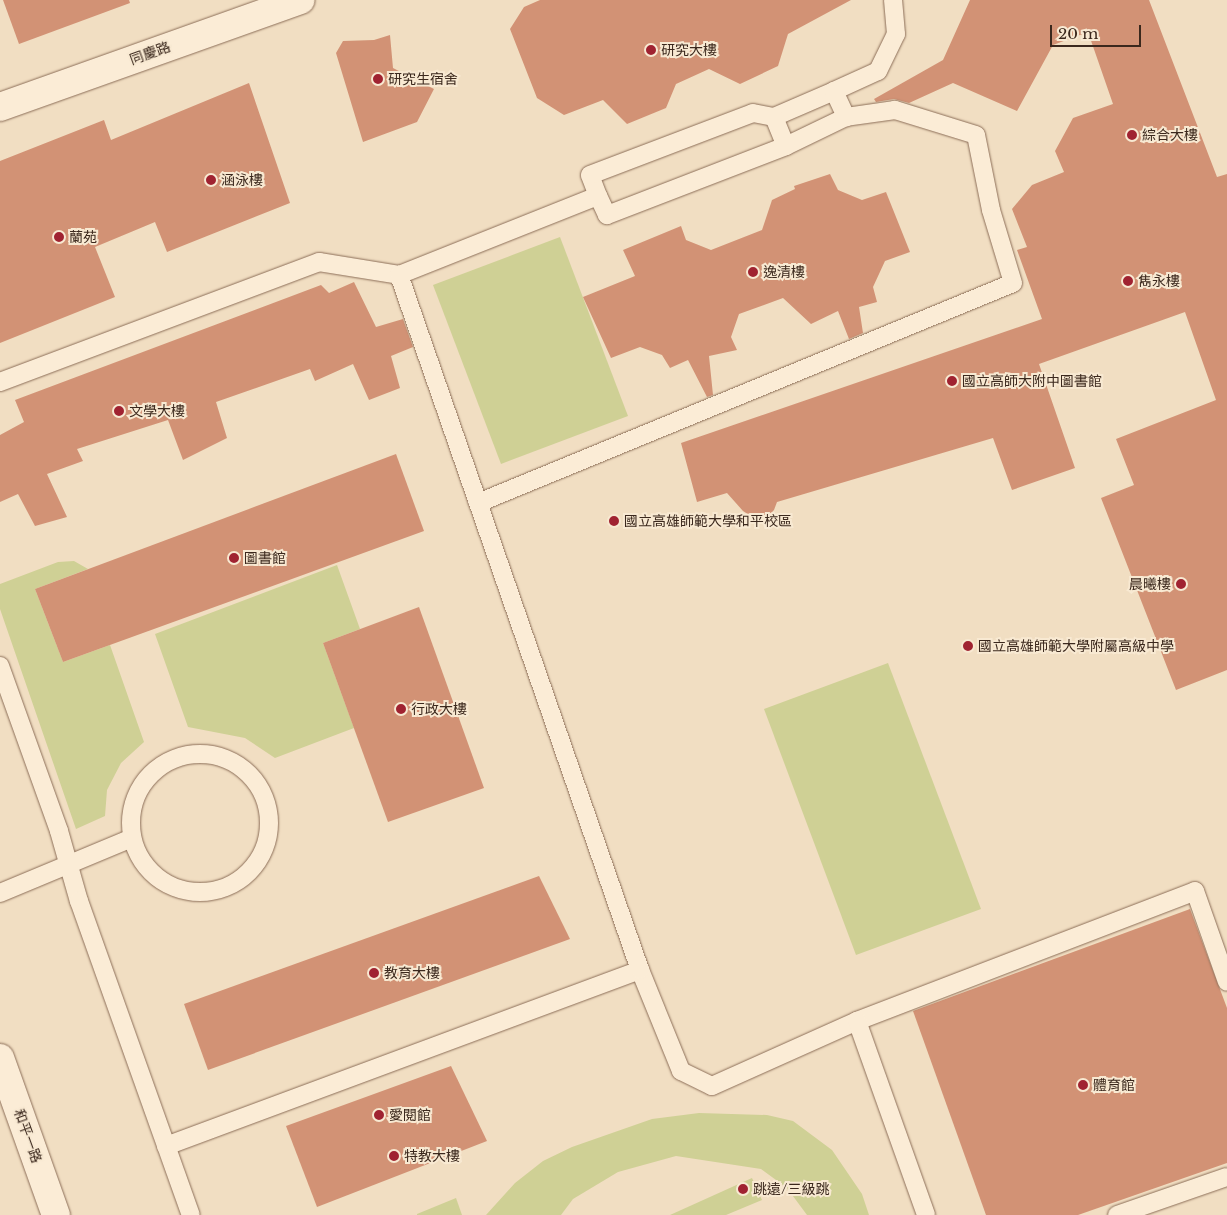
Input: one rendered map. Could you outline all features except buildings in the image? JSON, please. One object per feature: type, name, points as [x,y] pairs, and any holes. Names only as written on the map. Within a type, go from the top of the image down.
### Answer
[{"type":"street","name":"同慶路","points":[[0,107],[300,0]]},
{"type":"street","name":"和平一路","points":[[0,1058],[56,1215]]},
{"type":"lane","points":[[478,503],[1013,283],[991,210],[976,135],[895,110],[846,118],[786,146],[607,215],[598,196],[590,175],[753,113],[774,118],[878,71],[896,34],[893,0]]},
{"type":"lane","points":[[834,91],[846,118]]},
{"type":"lane","points":[[774,118],[786,146]]},
{"type":"lane","points":[[0,382],[319,262],[398,275],[598,196]]},
{"type":"lane","points":[[398,275],[640,970],[681,1071],[712,1086],[857,1021],[1195,891],[1227,982]]},
{"type":"lane","points":[[0,666],[59,831],[68,865],[191,1215]]},
{"type":"lane","points":[[190,754],[214,754],[236,762],[253,778],[265,797],[270,820],[267,842],[257,862],[241,879],[221,889],[198,892],[176,888],[156,877],[141,860],[132,838],[130,816],[136,793],[150,774],[168,760],[190,754]]},
{"type":"lane","points":[[0,893],[132,838]]},
{"type":"lane","points":[[166,1146],[640,970]]},
{"type":"lane","points":[[857,1021],[926,1215]]},
{"type":"lane","points":[[1117,1215],[1227,1177]]},
{"type":"green space","points":[[560,237],[628,416],[501,464],[433,285]]},
{"type":"green space","points":[[74,561],[88,569],[35,589],[63,662],[110,645],[144,742],[121,763],[107,790],[105,816],[76,829],[0,609],[0,584],[58,562]]},
{"type":"green space","points":[[337,565],[360,629],[323,643],[354,728],[275,758],[245,738],[188,727],[155,634]]},
{"type":"green space","points":[[888,663],[981,909],[856,955],[764,709]]},
{"type":"green space","points":[[699,1113],[767,1115],[793,1121],[832,1150],[862,1194],[869,1215],[807,1215],[787,1188],[761,1169],[676,1156],[618,1172],[573,1199],[561,1215],[486,1215],[515,1183],[543,1161],[572,1147],[652,1119]]},
{"type":"green space","name":"跳遠/三級跳","points":[[752,1178],[762,1200],[726,1215],[670,1215]]},
{"type":"green space","points":[[456,1198],[462,1215],[417,1215],[417,1214]]},
{"type":"place","name":"研究大樓","points":[[651,50]]},
{"type":"place","name":"研究生宿舍","points":[[378,79]]},
{"type":"place","name":"綜合大樓","points":[[1132,135]]},
{"type":"place","name":"涵泳樓","points":[[211,180]]},
{"type":"place","name":"蘭苑","points":[[59,237]]},
{"type":"place","name":"逸清樓","points":[[753,272]]},
{"type":"place","name":"雋永樓","points":[[1128,281]]},
{"type":"place","name":"國立高師大附中圖書館","points":[[952,381]]},
{"type":"place","name":"文學大樓","points":[[119,411]]},
{"type":"place","name":"國立高雄師範大學和平校區","points":[[614,521]]},
{"type":"place","name":"圖書館","points":[[234,558]]},
{"type":"place","name":"晨曦樓","points":[[1181,584]]},
{"type":"place","name":"國立高雄師範大學附屬高級中學","points":[[968,646]]},
{"type":"place","name":"行政大樓","points":[[401,709]]},
{"type":"place","name":"教育大樓","points":[[374,973]]},
{"type":"place","name":"體育館","points":[[1083,1085]]},
{"type":"place","name":"愛閱館","points":[[379,1115]]},
{"type":"place","name":"特教大樓","points":[[394,1156]]},
{"type":"place","name":"跳遠/三級跳","points":[[743,1189]]}]
